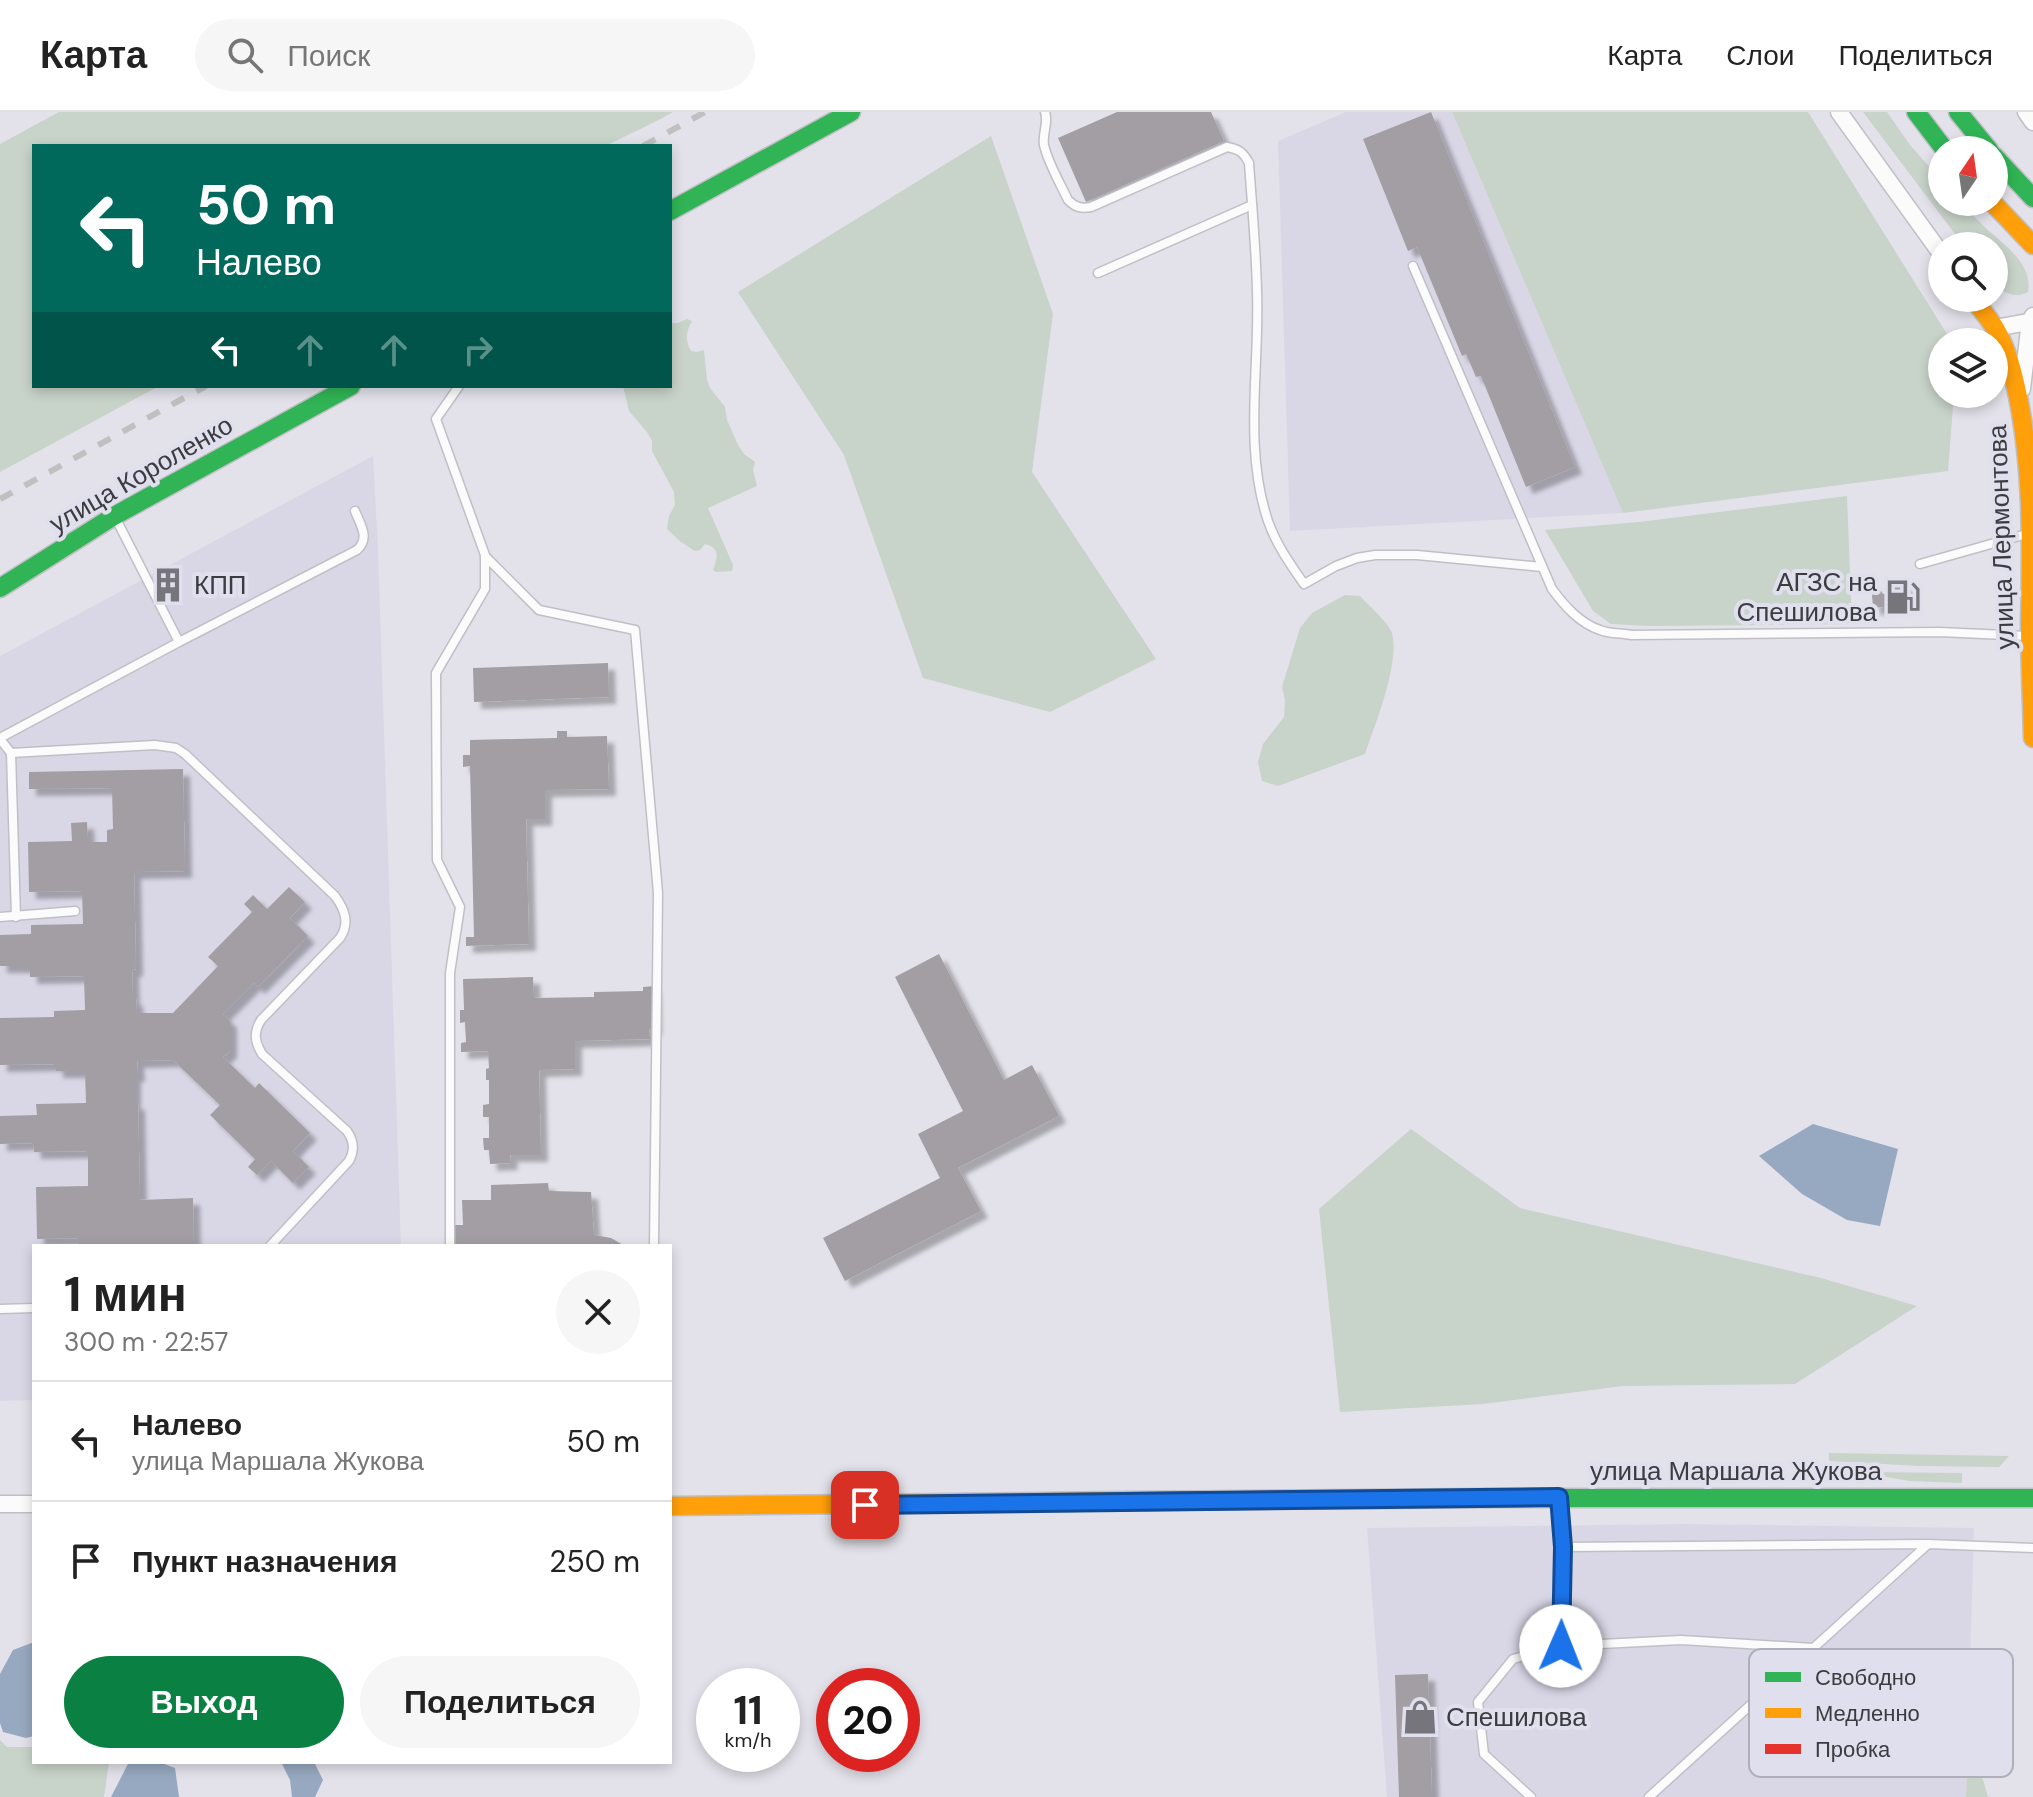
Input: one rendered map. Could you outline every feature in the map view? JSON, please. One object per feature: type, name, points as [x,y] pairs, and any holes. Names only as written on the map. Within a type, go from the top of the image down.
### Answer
[{"type":"street","points":[[672,210],[851,112]]},
{"type":"street","points":[[1839,112],[1928,236]]},
{"type":"street","points":[[1916,112],[1934,136]]},
{"type":"street","points":[[1958,112],[1978,136]]},
{"type":"street","points":[[2026,112],[2033,122]]},
{"type":"street","points":[[2008,171],[2033,198]]},
{"type":"street","points":[[2005,216],[2033,245]]},
{"type":"street","name":"улица Лермонтова","points":[[1983,312],[1995,328]]},
{"type":"street","points":[[1995,328],[2032,319],[2021,396]]},
{"type":"street","name":"улица Лермонтова","points":[[2008,357],[2030,427],[2033,738]]},
{"type":"street","name":"улица Короленко","points":[[0,588],[114,516],[347,388]]},
{"type":"street","name":"улица Маршала Жукова","points":[[672,1506],[1559,1497],[2033,1498]]},
{"type":"street","points":[[0,1504],[32,1504]]},
{"type":"lane","points":[[1045,112],[1048,118],[1043,141],[1046,150],[1068,200],[1082,208],[1091,207],[1227,147],[1244,153],[1249,163],[1258,292],[1257,469],[1268,520],[1284,555],[1304,584],[1336,566],[1375,555],[1417,555],[1542,567]]},
{"type":"lane","points":[[1098,273],[1252,205]]},
{"type":"lane","points":[[1413,266],[1552,589],[1580,619],[1600,630],[1631,635],[1940,632],[2032,636]]},
{"type":"lane","points":[[450,1244],[450,973],[460,907],[437,860],[436,673],[485,589],[485,555],[436,419],[458,388]]},
{"type":"lane","points":[[16,917],[11,753],[0,738],[357,550],[365,539],[355,511]]},
{"type":"lane","points":[[114,516],[179,642]]},
{"type":"lane","points":[[1920,564],[2032,532]]},
{"type":"lane","points":[[485,555],[539,610],[635,630],[658,893],[654,1244]]},
{"type":"lane","points":[[11,753],[155,745],[176,748],[340,904],[346,921],[340,938],[261,1020],[255,1037],[262,1054],[347,1131],[353,1154],[272,1244]]},
{"type":"lane","points":[[0,917],[75,911]]},
{"type":"lane","points":[[0,1309],[32,1308]]},
{"type":"lane","points":[[1559,1497],[1563,1547],[1561,1646]]},
{"type":"lane","points":[[1563,1547],[1928,1544],[2033,1548]]},
{"type":"lane","points":[[1531,1797],[1484,1754],[1478,1702],[1513,1659],[1561,1646],[1681,1640],[1813,1648],[1928,1544]]},
{"type":"lane","points":[[1649,1797],[1749,1706]]},
{"type":"shaded area","points":[[59,112],[673,112],[610,144],[32,144],[32,388],[155,388],[0,472],[0,144]]},
{"type":"shaded area","points":[[1346,112],[1452,112],[1623,513],[1290,531],[1278,141]]},
{"type":"shaded area","points":[[1452,112],[1808,112],[1928,304],[1928,312],[1933,312],[1943,328],[1928,328],[1928,408],[1953,408],[1948,471],[1623,513]]},
{"type":"shaded area","points":[[1863,112],[1887,112],[1928,165],[1928,198]]},
{"type":"shaded area","points":[[991,136],[1053,314],[1032,472],[1156,659],[1050,712],[923,678],[844,455],[738,292]]},
{"type":"shaded area","points":[[1941,216],[1974,216],[1991,232],[1953,232]]},
{"type":"shaded area","points":[[2008,248],[2022,265],[2028,282],[2028,292],[2010,294]]},
{"type":"shaded area","points":[[687,319],[692,321],[687,336],[689,347],[691,351],[704,350],[710,388],[725,407],[738,445],[755,462],[753,470],[757,486],[708,508],[733,565],[732,571],[716,572],[713,570],[717,557],[713,548],[705,544],[695,551],[667,529],[675,505],[674,492],[652,451],[652,441],[647,432],[629,411],[623,388],[672,388],[672,323]]},
{"type":"shaded area","points":[[373,456],[401,1244],[32,1244],[32,1400],[0,1401],[0,656]]},
{"type":"shaded area","points":[[1847,496],[1852,624],[1611,624],[1593,611],[1545,530],[1639,522]]},
{"type":"shaded area","points":[[1345,595],[1360,596],[1383,619],[1392,633],[1394,646],[1390,677],[1365,754],[1278,786],[1262,781],[1258,762],[1263,744],[1284,717],[1282,687],[1300,628],[1312,613]]},
{"type":"shaded area","points":[[1411,1129],[1520,1208],[1821,1278],[1917,1306],[1795,1384],[1623,1386],[1483,1404],[1340,1412],[1319,1209]]},
{"type":"shaded area","points":[[1829,1453],[2009,1456],[1999,1467],[1920,1466],[1829,1461]]},
{"type":"shaded area","points":[[1860,1472],[1962,1473],[1962,1483],[1909,1481]]},
{"type":"shaded area","points":[[1684,1524],[1974,1528],[1970,1649],[1749,1649],[1749,1777],[1967,1777],[1966,1797],[1387,1797],[1367,1528]]},
{"type":"shaded area","points":[[0,1740],[7,1747],[32,1747],[32,1764],[109,1764],[104,1797],[0,1797]]},
{"type":"shaded area","points":[[1967,1777],[1982,1777],[1988,1797],[1966,1797]]},
{"type":"water","points":[[1813,1124],[1898,1149],[1880,1226],[1847,1220],[1802,1194],[1759,1156]]},
{"type":"water","points":[[32,1643],[32,1736],[26,1738],[3,1732],[0,1723],[0,1674],[13,1650]]},
{"type":"water","points":[[128,1764],[164,1764],[175,1768],[179,1797],[111,1797]]},
{"type":"water","points":[[282,1764],[315,1764],[323,1780],[315,1797],[292,1797],[290,1780]]},
{"type":"building","points":[[1117,112],[1211,112],[1224,141],[1086,202],[1058,138]]},
{"type":"building","points":[[1431,112],[1575,467],[1526,487],[1481,376],[1476,377],[1466,354],[1462,356],[1417,247],[1408,251],[1363,139]]},
{"type":"building","points":[[1899,584],[1910,588],[1911,604],[1873,608],[1874,589],[1880,589],[1883,594],[1893,593]]},
{"type":"building","points":[[608,663],[609,697],[474,702],[473,668]]},
{"type":"building","points":[[557,731],[567,731],[567,737],[607,736],[609,789],[545,790],[545,819],[526,819],[529,944],[466,946],[466,937],[474,937],[470,766],[463,767],[463,755],[470,755],[470,740],[557,738]]},
{"type":"building","points":[[183,769],[185,871],[134,872],[136,969],[132,970],[137,1013],[173,1013],[218,966],[208,957],[252,912],[244,904],[253,895],[267,909],[289,887],[305,902],[290,918],[308,936],[258,987],[254,983],[223,1014],[230,1021],[230,1051],[223,1057],[255,1088],[259,1083],[310,1133],[293,1151],[309,1167],[293,1183],[271,1161],[257,1175],[248,1167],[255,1159],[210,1115],[220,1105],[173,1060],[137,1061],[134,1103],[138,1103],[140,1200],[193,1198],[194,1244],[79,1244],[79,1238],[37,1239],[36,1187],[88,1186],[88,1151],[34,1152],[33,1143],[0,1144],[0,1116],[37,1115],[36,1104],[86,1103],[85,1071],[56,1071],[56,1064],[0,1065],[0,1018],[54,1017],[54,1011],[85,1010],[84,976],[30,977],[30,966],[0,966],[0,935],[31,934],[31,925],[83,924],[82,891],[29,892],[28,842],[72,841],[71,823],[87,822],[88,842],[107,842],[107,830],[113,829],[112,788],[29,789],[29,772]]},
{"type":"building","points":[[939,954],[1004,1080],[1032,1065],[1059,1116],[958,1168],[981,1211],[845,1281],[823,1238],[940,1178],[918,1134],[963,1111],[895,977]]},
{"type":"building","points":[[533,977],[534,998],[594,997],[594,992],[643,991],[643,987],[654,986],[655,1028],[649,1029],[650,1039],[575,1041],[575,1069],[539,1070],[541,1155],[510,1155],[511,1163],[490,1164],[489,1150],[484,1150],[483,1138],[489,1138],[489,1117],[483,1117],[483,1105],[489,1104],[489,1080],[486,1080],[488,1051],[461,1052],[461,1043],[466,1042],[465,1022],[460,1023],[460,1010],[464,1010],[463,979]]},
{"type":"building","points":[[548,1183],[549,1191],[591,1192],[594,1235],[611,1238],[622,1244],[452,1244],[451,1225],[463,1225],[462,1200],[491,1200],[491,1185]]},
{"type":"building","points":[[1428,1674],[1432,1797],[1399,1797],[1395,1675]]},
{"type":"railway","points":[[647,144],[705,112]]},
{"type":"railway","points":[[0,499],[202,388]]},
{"type":"traffic: fast","points":[[672,210],[851,112]]},
{"type":"traffic: fast","points":[[1916,112],[1934,136]]},
{"type":"traffic: fast","points":[[1958,112],[1978,136]]},
{"type":"traffic: fast","points":[[2008,171],[2033,198]]},
{"type":"traffic: fast","points":[[0,588],[114,516],[347,388]]},
{"type":"traffic: fast","points":[[1487,1498],[2033,1498]]},
{"type":"traffic: slow","points":[[2005,216],[2033,245]]},
{"type":"traffic: slow","points":[[1983,312],[2006,352],[2024,429],[2031,525],[2033,738]]},
{"type":"traffic: slow","points":[[672,1506],[1127,1501]]},
{"type":"traffic: jam","points":[[1127,1501],[1487,1498]]},
{"type":"place","name":"КПП","points":[[168,585]]},
{"type":"place","name":"АГЗС на Спешилова","points":[[1903,597]]},
{"type":"place","name":"Спешилова","points":[[1420,1717]]},
{"type":"route","points":[[865,1505],[1559,1497],[1563,1547],[1561,1646]]}]
